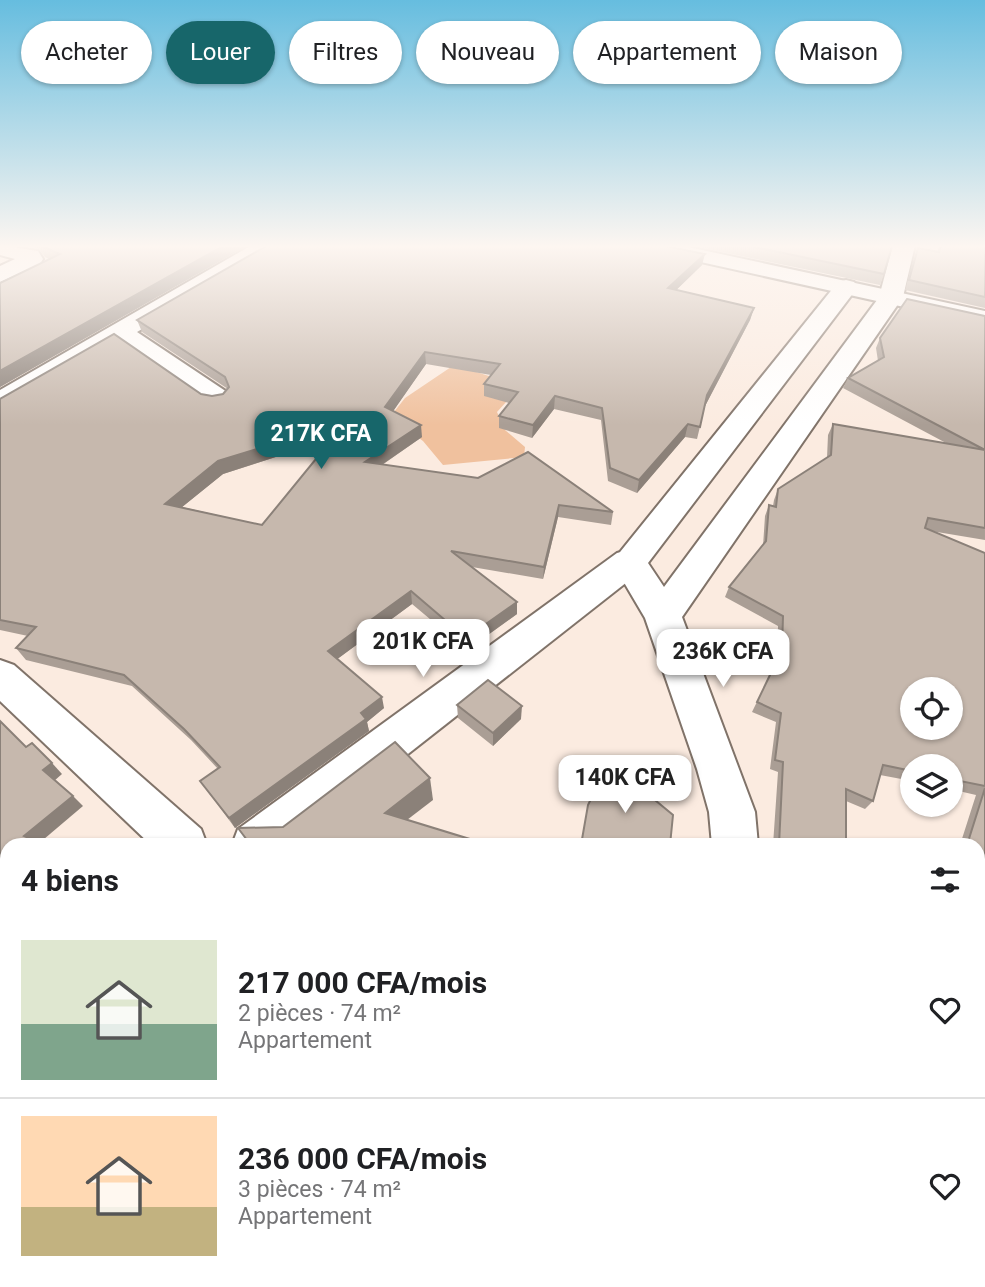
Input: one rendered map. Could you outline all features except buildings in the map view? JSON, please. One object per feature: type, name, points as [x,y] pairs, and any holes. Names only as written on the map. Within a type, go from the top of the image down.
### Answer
[{"type":"street","points":[[0,402],[162,305]]},
{"type":"street","points":[[264,838],[629,562],[832,305]]},
{"type":"street","points":[[663,616],[885,305]]},
{"type":"street","points":[[927,305],[985,318]]},
{"type":"street","points":[[118,331],[216,398]]},
{"type":"street","points":[[629,562],[663,616],[719,769],[732,812],[734,838]]},
{"type":"street","points":[[0,676],[176,838]]},
{"type":"shaded area","points":[[454,365],[492,377],[507,401],[497,412],[505,430],[525,447],[524,457],[443,465],[423,441],[400,424],[394,412],[405,398]]}]
